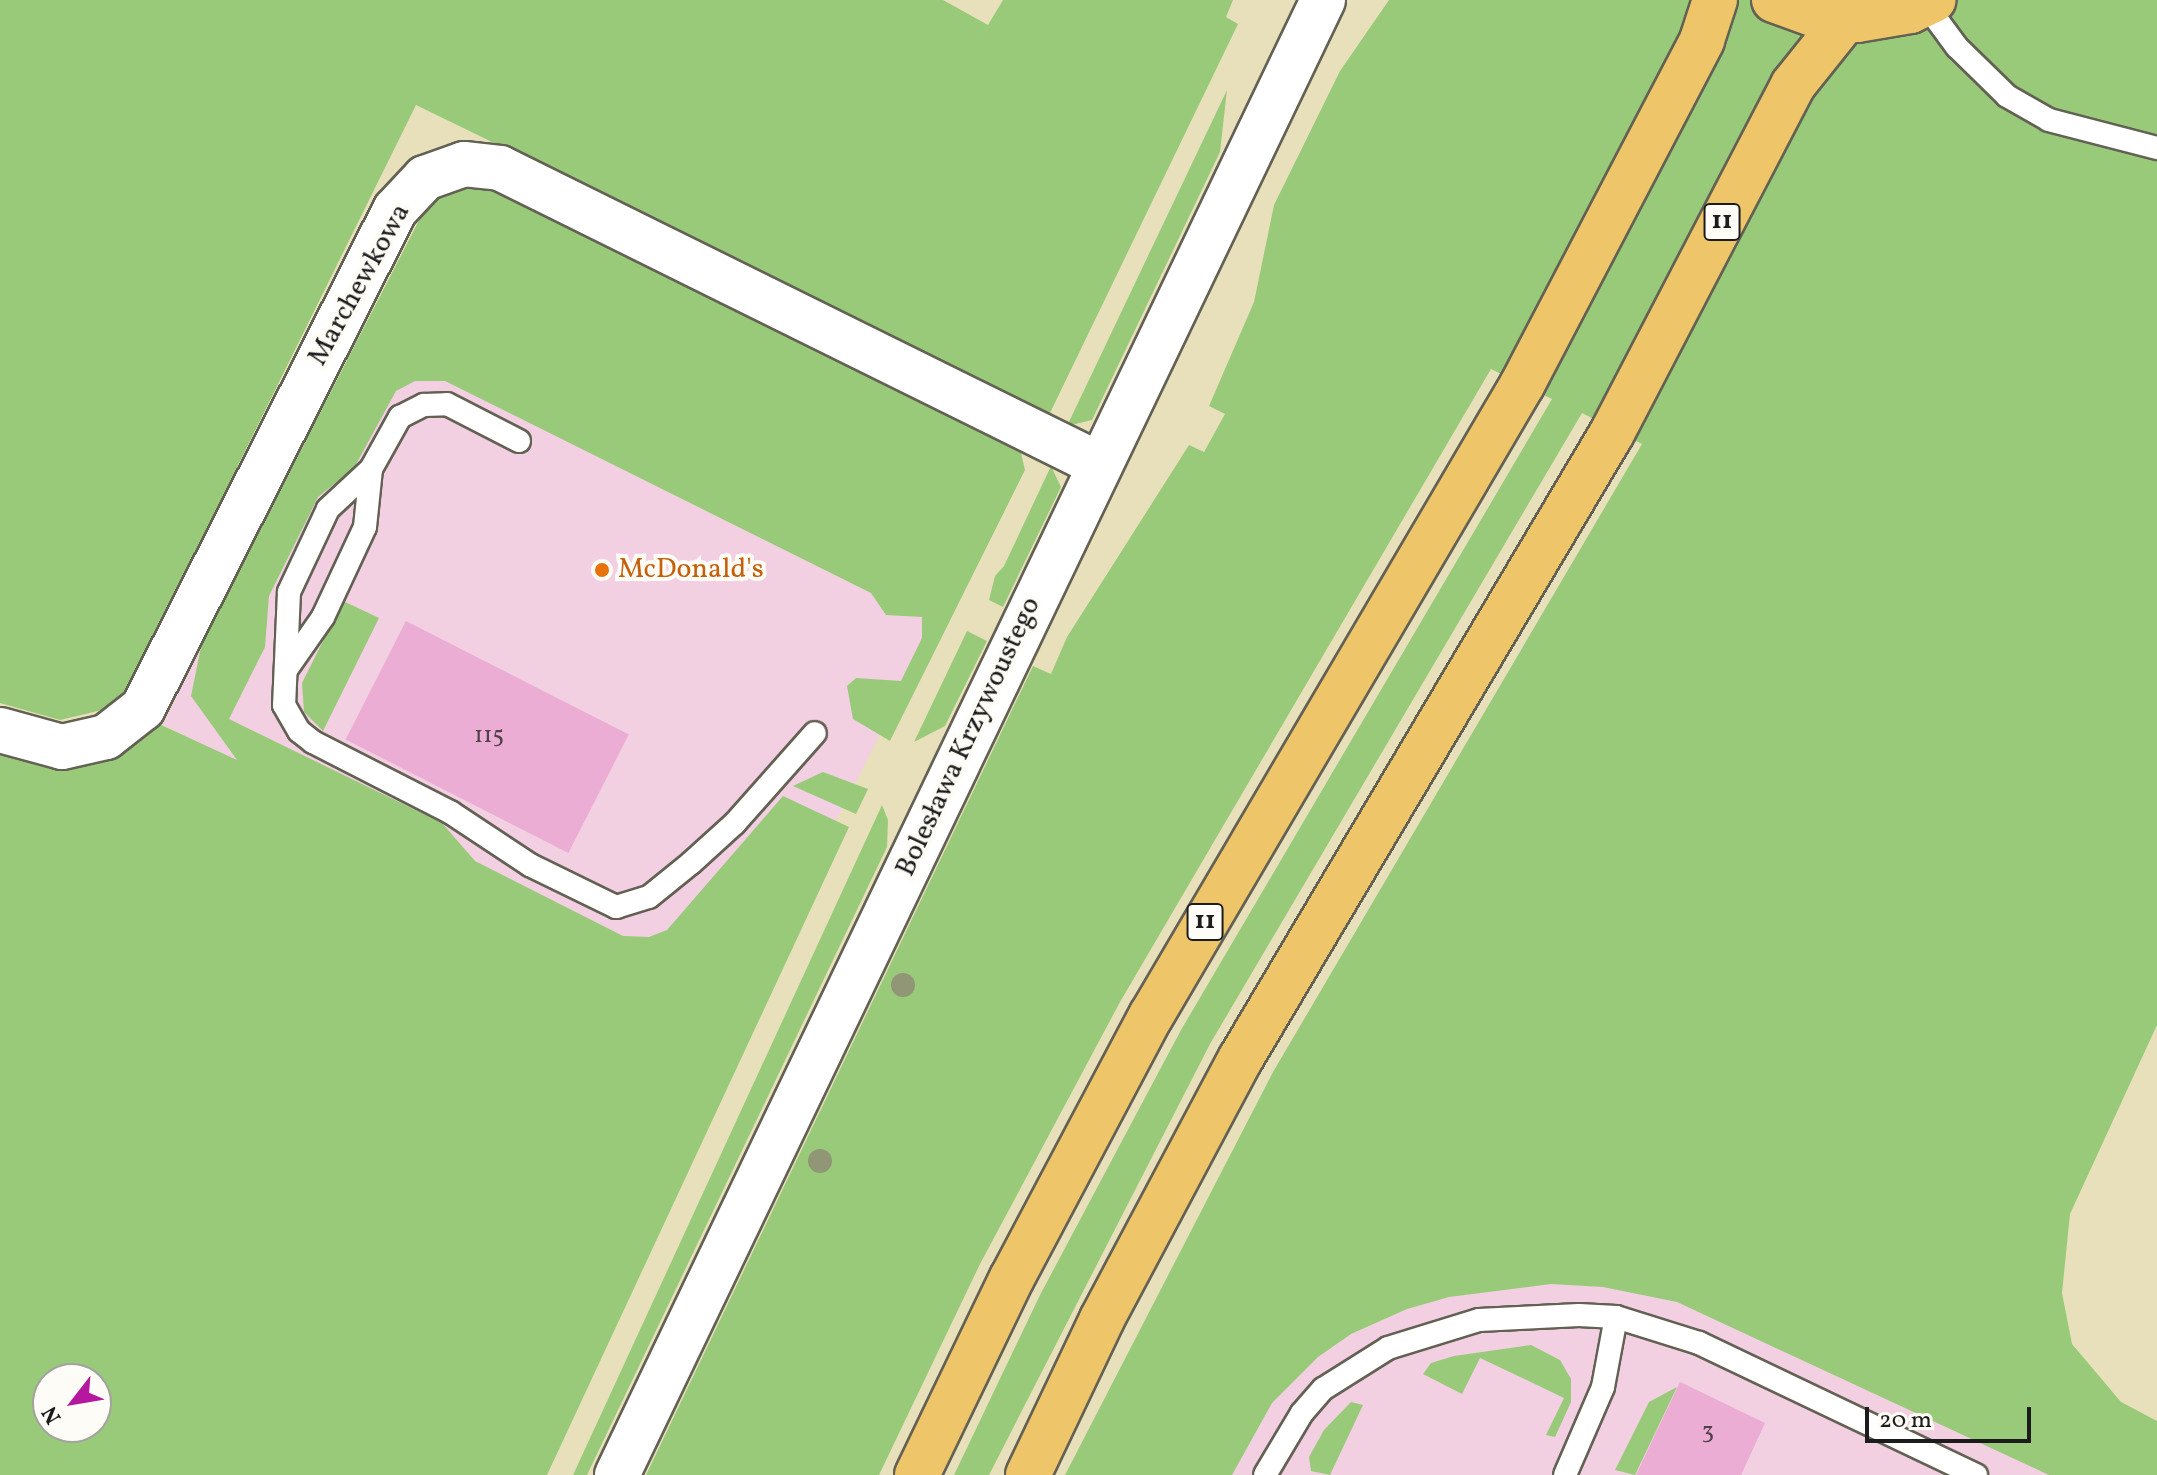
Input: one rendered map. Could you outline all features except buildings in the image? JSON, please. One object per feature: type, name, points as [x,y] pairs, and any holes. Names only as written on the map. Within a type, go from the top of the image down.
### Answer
[{"type":"main road","name":"11","points":[[917,1475],[1012,1278],[1151,1016],[1522,385],[1702,40],[1715,0]]},
{"type":"main road","points":[[1774,0],[1845,20],[1875,19],[1930,2]]},
{"type":"main road","name":"11","points":[[1028,1475],[1102,1319],[1241,1058],[1612,433],[1793,85],[1845,20]]},
{"type":"street","name":"Bolesława Krzywoustego","points":[[617,1475],[1098,464],[1323,0]]},
{"type":"street","name":"Marchewkowa","points":[[0,730],[62,747],[106,737],[143,708],[395,210],[425,178],[464,164],[500,168],[1098,464]]},
{"type":"lane","points":[[1930,2],[1957,47],[2007,96],[2049,120],[2157,148]]},
{"type":"lane","points":[[519,441],[447,404],[424,405],[400,417],[371,469],[328,509],[289,592],[283,622],[286,670],[284,705],[299,731],[313,742],[450,812],[530,865],[616,907],[649,897],[691,863],[815,733]]},
{"type":"lane","points":[[286,670],[323,617],[365,527],[371,469]]},
{"type":"lane","points":[[1265,1475],[1302,1413],[1323,1389],[1388,1348],[1479,1320],[1616,1317],[1699,1343],[1976,1475]]},
{"type":"lane","points":[[1565,1475],[1603,1387],[1616,1317]]},
{"type":"shaded area","name":"McDonald's","points":[[428,203],[1002,495],[736,1017],[162,724]]},
{"type":"shaded area","points":[[1321,1095],[2133,1475],[1142,1475]]},
{"type":"green space","points":[[0,0],[943,0],[988,25],[1003,0],[1233,0],[1226,17],[1238,24],[1050,413],[416,105],[119,706],[60,720],[0,703]]},
{"type":"green space","points":[[1389,0],[2157,0],[2157,1025],[2070,1214],[2062,1293],[2072,1344],[2121,1402],[2157,1421],[2157,1475],[2049,1475],[1677,1302],[1603,1287],[1551,1284],[1449,1297],[1407,1309],[1351,1334],[1318,1357],[1272,1403],[1232,1475],[1065,1475],[1273,1072],[1642,444],[1582,413],[1210,1044],[989,1475],[954,1475],[1040,1295],[1181,1030],[1552,399],[1491,369],[1120,1002],[980,1264],[879,1475],[646,1475],[1033,666],[1051,674],[1067,637],[1189,445],[1204,452],[1225,414],[1209,406],[1254,302],[1274,205],[1340,71]]},
{"type":"green space","points":[[1227,90],[1220,152],[1092,420],[1067,426]]},
{"type":"green space","points":[[477,181],[1021,453],[1025,470],[890,741],[853,719],[847,686],[856,678],[901,681],[922,638],[922,617],[886,615],[871,593],[445,381],[415,381],[396,391],[354,468],[318,497],[269,596],[265,647],[229,719],[442,823],[475,861],[623,936],[649,937],[667,930],[783,796],[849,827],[547,1475],[0,1475],[0,752],[144,717],[237,760],[191,696],[202,642],[435,192]]},
{"type":"green space","points":[[1051,466],[1061,487],[1003,607],[989,600],[995,576],[1004,566]]},
{"type":"green space","points":[[343,601],[379,618],[323,731],[304,712],[302,683]]},
{"type":"green space","points":[[967,631],[987,641],[945,726],[914,742]]},
{"type":"green space","points":[[823,772],[868,789],[856,814],[793,786]]},
{"type":"green space","points":[[882,805],[888,820],[887,847],[587,1475],[573,1475]]},
{"type":"green space","points":[[1531,1345],[1560,1360],[1571,1379],[1571,1402],[1555,1437],[1546,1435],[1564,1398],[1537,1385],[1480,1358],[1462,1394],[1423,1374],[1431,1363],[1454,1356]]},
{"type":"green space","points":[[1677,1387],[1635,1475],[1615,1470],[1649,1402]]},
{"type":"green space","points":[[1351,1402],[1363,1405],[1330,1475],[1311,1471],[1309,1457],[1324,1430]]},
{"type":"place","name":"McDonald's","points":[[602,570]]}]
